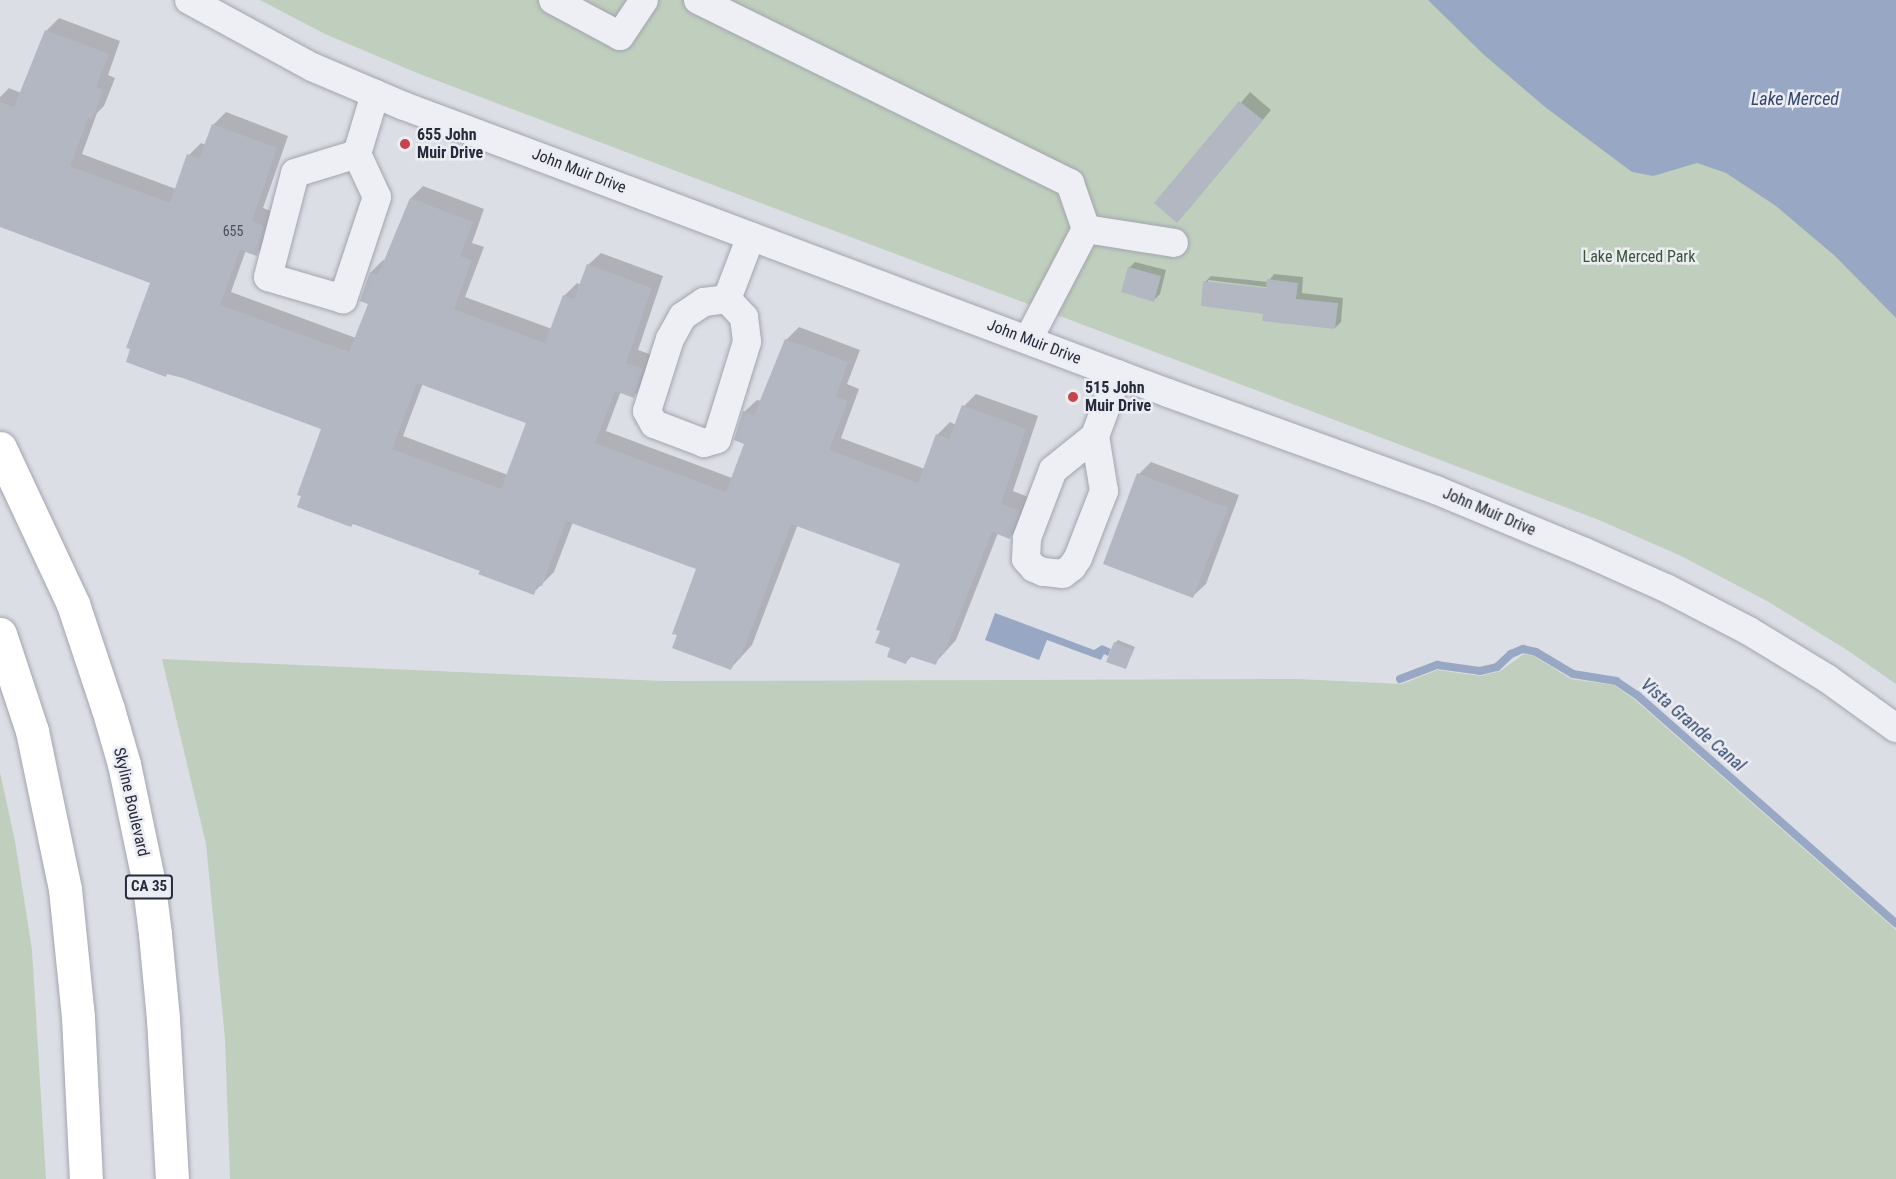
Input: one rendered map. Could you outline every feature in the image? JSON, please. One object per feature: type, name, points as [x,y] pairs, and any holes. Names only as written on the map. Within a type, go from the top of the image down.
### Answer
[{"type":"main road","name":"Skyline Boulevard","points":[[0,448],[73,604],[108,709],[132,798],[155,934],[163,1019],[172,1179]]},
{"type":"main road","points":[[0,634],[37,751],[65,889],[78,1017],[87,1179]]},
{"type":"street","name":"John Muir Drive","points":[[189,0],[269,46],[375,94],[1118,374],[1436,490],[1646,579],[1707,608],[1788,654],[1896,728]]},
{"type":"street","points":[[553,0],[620,36],[644,0]]},
{"type":"street","points":[[698,0],[1070,183],[1086,229],[1028,340]]},
{"type":"street","points":[[357,154],[295,173],[268,277],[343,299],[378,197],[357,154],[375,94]]},
{"type":"street","points":[[1086,229],[1174,243]]},
{"type":"street","points":[[727,299],[751,236]]},
{"type":"street","points":[[727,299],[744,317],[747,342],[717,439],[704,443],[654,424],[646,411],[670,339],[683,316],[704,302],[727,299]]},
{"type":"street","points":[[1095,435],[1118,374]]},
{"type":"green space","name":"Lake Merced Park","points":[[260,0],[1896,0],[1896,684],[1847,650],[1767,601],[1681,556],[1599,520],[417,73],[325,34]]},
{"type":"green space","points":[[1524,654],[1534,656],[1571,679],[1614,685],[1634,699],[1896,930],[1896,1179],[230,1179],[225,1039],[206,844],[162,659],[663,681],[1298,679],[1402,684],[1437,670],[1481,676],[1500,671]]},
{"type":"green space","points":[[0,772],[15,841],[32,950],[46,1179],[0,1179]]},
{"type":"water","name":"Lake Merced","points":[[1428,0],[1896,0],[1896,318],[1835,256],[1776,206],[1726,173],[1697,163],[1653,176],[1632,172],[1545,107],[1483,54]]},
{"type":"water","points":[[995,613],[1094,650],[1102,645],[1111,649],[1108,656],[1104,654],[1101,660],[1047,640],[1039,660],[985,640]]},
{"type":"building","points":[[45,30],[109,54],[96,87],[103,90],[92,120],[88,119],[70,166],[170,203],[187,154],[199,159],[212,124],[277,148],[252,221],[264,226],[257,256],[240,250],[220,305],[349,352],[368,304],[360,301],[370,272],[378,275],[410,198],[473,222],[460,256],[472,260],[454,309],[545,343],[563,295],[574,299],[587,264],[652,288],[626,363],[643,369],[634,398],[615,391],[595,443],[726,492],[744,444],[734,440],[743,411],[754,415],[785,339],[848,362],[836,397],[848,401],[829,450],[918,483],[936,434],[949,439],[962,405],[1026,429],[1001,504],[1020,511],[1010,539],[992,532],[944,654],[940,653],[936,665],[909,656],[906,664],[887,657],[890,648],[875,643],[880,631],[876,630],[900,564],[791,524],[740,659],[736,658],[731,670],[672,648],[677,635],[672,634],[696,569],[566,521],[542,586],[537,585],[534,595],[478,574],[480,571],[353,524],[351,527],[297,507],[301,496],[297,495],[321,429],[183,378],[167,374],[166,377],[126,362],[130,349],[126,348],[150,283],[0,227],[0,102],[14,107]],"holes":[[[417,383],[526,423],[501,489],[392,449]]]},
{"type":"building","points":[[1239,101],[1263,120],[1177,223],[1154,203]]},
{"type":"building","points":[[1128,267],[1161,276],[1154,302],[1121,292]]},
{"type":"building","points":[[1267,279],[1298,283],[1296,299],[1338,303],[1335,329],[1262,321],[1263,314],[1201,306],[1203,281],[1266,288]]},
{"type":"building","points":[[1137,473],[1228,508],[1193,598],[1103,564]]},
{"type":"building","points":[[1114,642],[1133,650],[1126,669],[1106,662]]},
{"type":"waterway","name":"Vista Grande Canal","points":[[1400,679],[1437,665],[1480,671],[1497,667],[1511,654],[1523,649],[1536,652],[1573,674],[1616,681],[1637,695],[1896,923]]},
{"type":"place","name":"655 John Muir Drive","points":[[405,144]]},
{"type":"place","name":"515 John Muir Drive","points":[[1073,397]]}]
